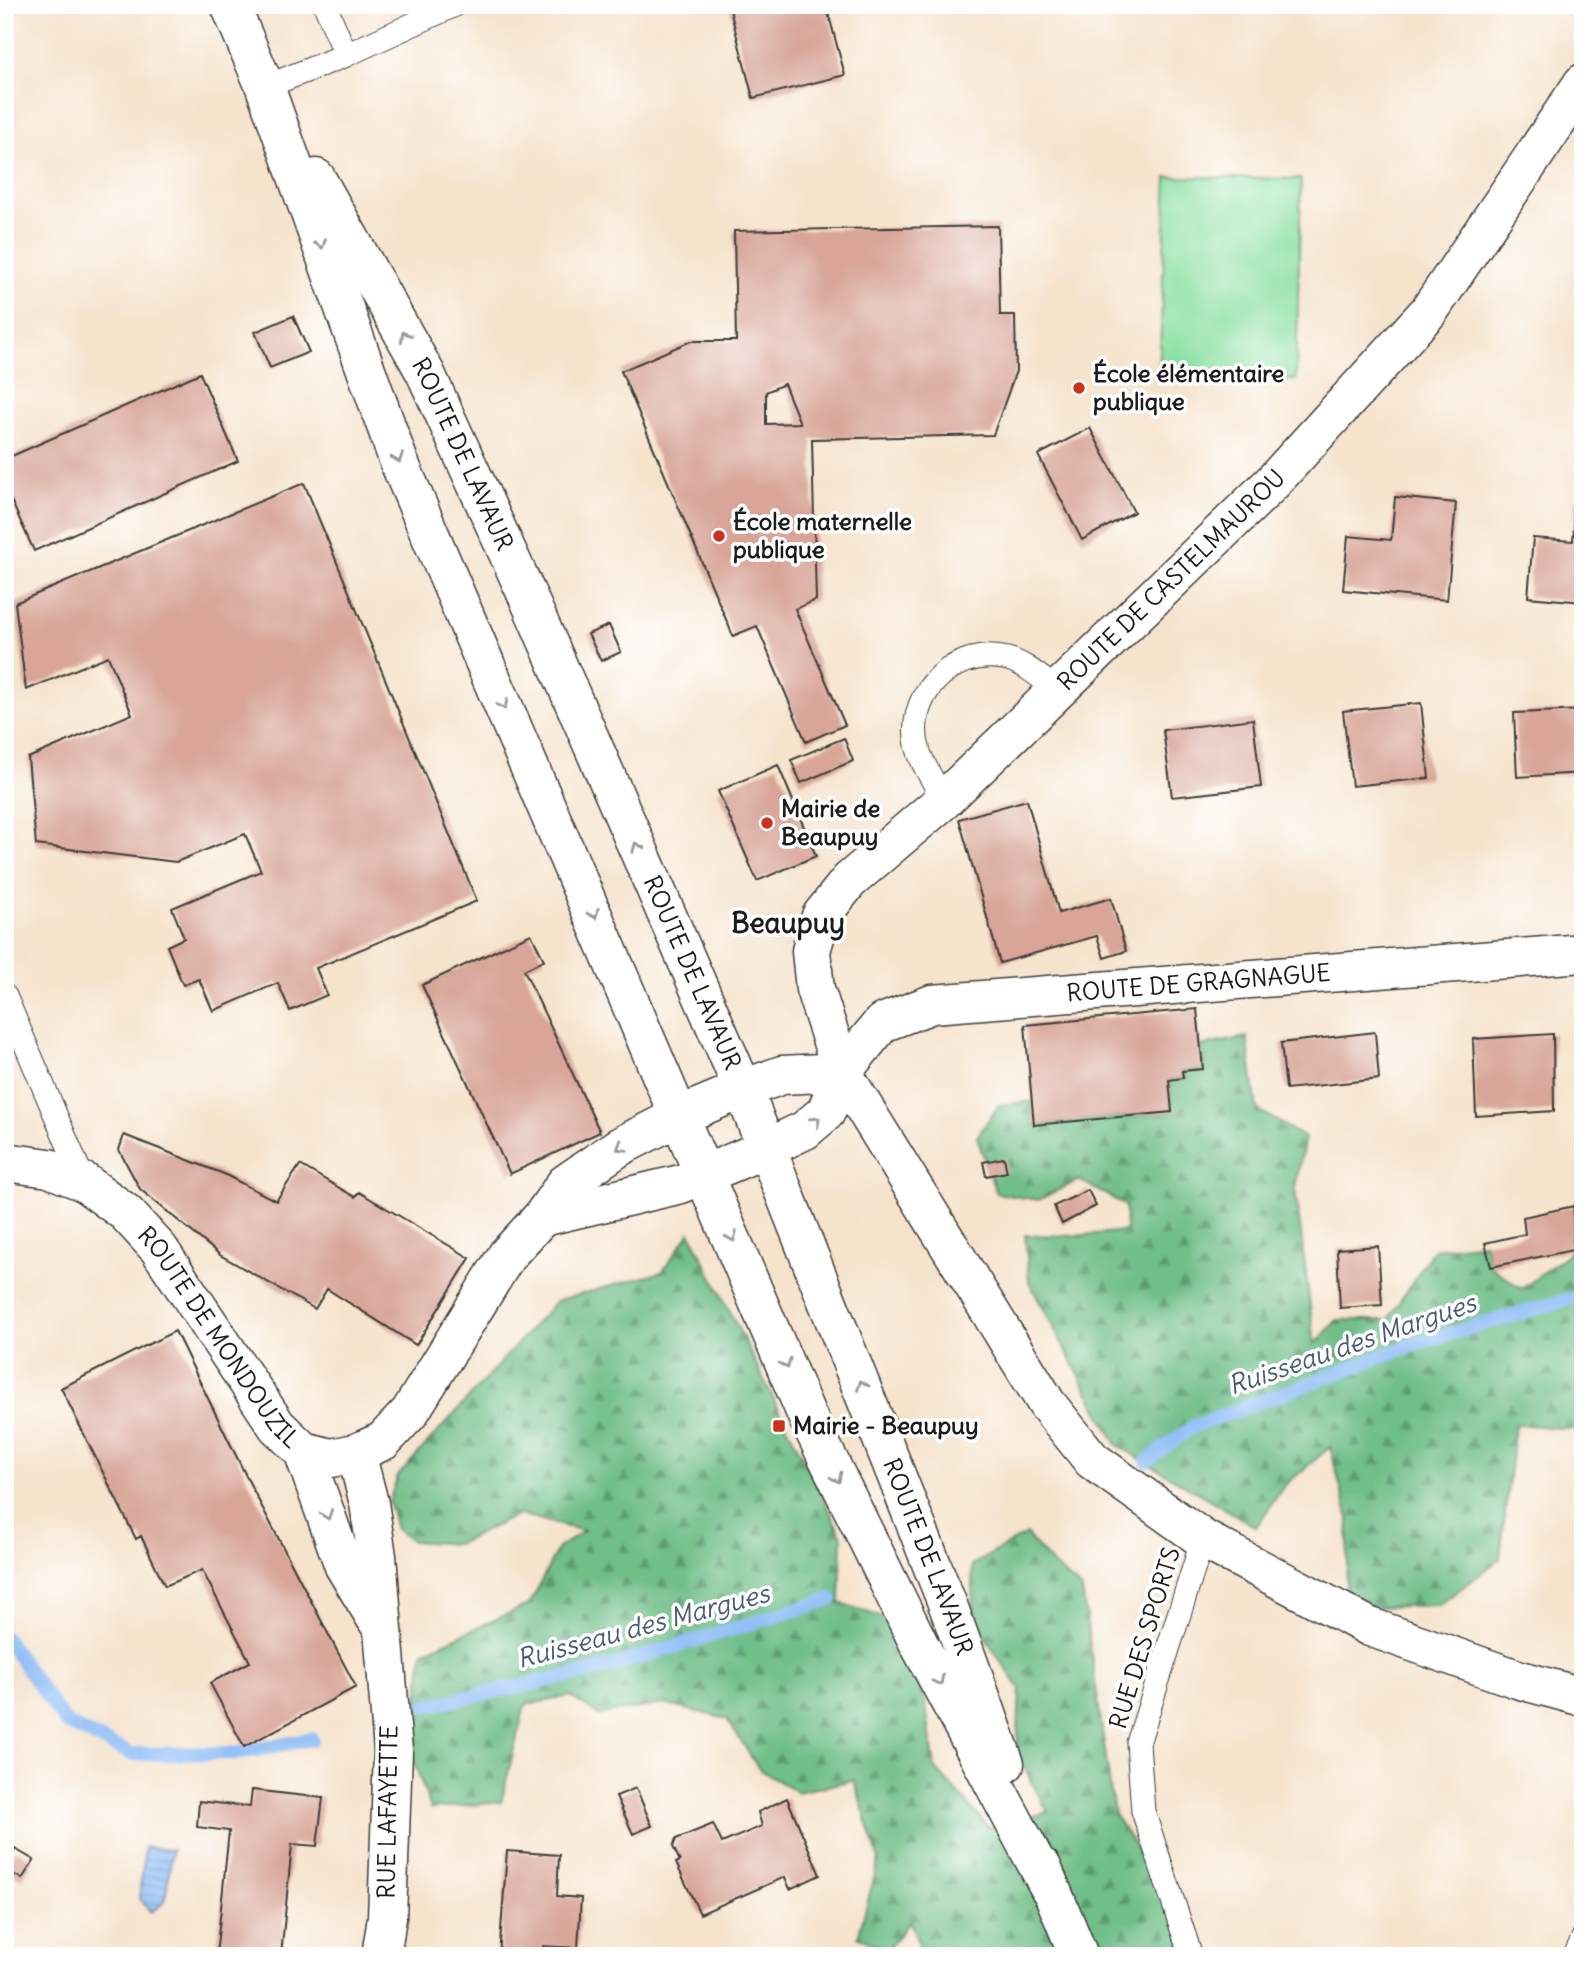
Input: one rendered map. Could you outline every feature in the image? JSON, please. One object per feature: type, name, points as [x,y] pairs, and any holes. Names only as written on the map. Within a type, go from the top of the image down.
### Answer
[{"type":"street","name":"ROUTE DE LAVAUR","points":[[230,5],[265,88],[399,462],[681,1115],[807,1416],[919,1642],[1050,1889]]},
{"type":"street","name":"ROUTE DE CASTELMAUROU","points":[[1583,83],[1429,311],[1270,484],[944,800],[849,881],[821,916],[811,951],[815,989],[842,1072],[1047,1404],[1092,1460],[1203,1539],[1370,1627],[1517,1679],[1583,1697]]},
{"type":"street","name":"ROUTE DE LAVAUR","points":[[265,88],[425,372],[534,609],[767,1148],[949,1608],[1050,1889],[1079,1956]]},
{"type":"street","name":"ROUTE DE GRAGNAGUE","points":[[705,1174],[805,1130],[826,1112],[842,1072],[882,1023],[932,1004],[1583,953]]},
{"type":"street","points":[[743,1089],[782,1075],[842,1072]]},
{"type":"street","name":"ROUTE DE MONDOUZIL","points":[[5,1162],[49,1168],[84,1182],[126,1213],[159,1249],[277,1426],[303,1451],[331,1458],[356,1453],[383,1441],[410,1412],[507,1255],[542,1217],[565,1184],[619,1147],[681,1115],[743,1089]]},
{"type":"street","points":[[542,1217],[681,1184],[705,1174]]},
{"type":"street","name":"RUE LAFAYETTE","points":[[303,1451],[344,1566],[381,1627]]},
{"type":"street","name":"RUE LAFAYETTE","points":[[356,1453],[373,1529],[393,1751],[387,1918],[381,1956]]},
{"type":"lane","points":[[325,5],[346,55]]},
{"type":"lane","points":[[265,88],[346,55],[455,5]]},
{"type":"lane","points":[[944,800],[919,751],[916,728],[921,702],[934,680],[966,659],[1003,658],[1023,666],[1058,691]]},
{"type":"lane","points":[[5,996],[84,1182]]},
{"type":"lane","name":"RUE DES SPORTS","points":[[1191,1956],[1143,1811],[1138,1743],[1203,1539]]},
{"type":"lane","points":[[1575,1956],[1583,1938]]},
{"type":"green space","points":[[1167,177],[1301,179],[1296,380],[1159,379]]},
{"type":"green space","points":[[1247,1037],[1257,1109],[1305,1138],[1295,1188],[1315,1344],[1337,1320],[1388,1320],[1434,1249],[1485,1243],[1491,1267],[1522,1289],[1573,1250],[1574,1206],[1583,1191],[1583,1430],[1515,1424],[1500,1559],[1439,1605],[1345,1608],[1349,1519],[1330,1447],[1284,1486],[1256,1527],[1117,1445],[1029,1282],[1025,1235],[1075,1236],[1126,1231],[1125,1205],[1079,1180],[1038,1200],[996,1193],[977,1137],[999,1105],[1032,1101],[1035,1125],[1172,1112],[1169,1080],[1183,1078],[1182,1071],[1203,1069],[1201,1046]]},
{"type":"green space","points":[[690,1232],[842,1536],[840,1603],[887,1619],[925,1701],[935,1768],[990,1828],[1048,1812],[1017,1754],[1020,1689],[973,1620],[972,1565],[1026,1534],[1054,1566],[1082,1589],[1114,1814],[1190,1930],[1186,1956],[923,1956],[910,1921],[887,1950],[858,1937],[879,1860],[854,1780],[797,1792],[759,1769],[727,1719],[664,1704],[598,1715],[570,1696],[525,1705],[501,1802],[431,1809],[412,1756],[423,1652],[530,1604],[558,1548],[584,1531],[519,1514],[458,1544],[412,1541],[396,1529],[389,1502],[397,1477],[556,1301],[662,1272]]},
{"type":"water","points":[[145,1847],[172,1850],[165,1902],[151,1912],[139,1899]]},
{"type":"building","points":[[826,5],[845,75],[753,98],[729,6]]},
{"type":"building","points":[[998,226],[1000,315],[1015,315],[1016,371],[993,435],[812,439],[816,600],[795,609],[845,725],[806,742],[757,626],[733,636],[621,371],[691,341],[736,341],[734,231]],"holes":[[[784,384],[800,423],[766,424],[766,392]]]},
{"type":"building","points":[[293,316],[309,352],[270,368],[255,332]]},
{"type":"building","points":[[200,373],[238,461],[34,551],[5,487],[5,459]]},
{"type":"building","points":[[1090,428],[1134,512],[1082,540],[1038,455]]},
{"type":"building","points":[[304,483],[477,901],[316,968],[327,995],[290,1011],[278,983],[213,1011],[199,979],[183,985],[167,946],[184,938],[172,908],[261,871],[245,834],[176,862],[36,845],[28,758],[132,714],[108,656],[26,690],[15,603]]},
{"type":"building","points":[[1395,497],[1456,503],[1447,600],[1343,590],[1348,536],[1391,540]]},
{"type":"building","points":[[1576,500],[1583,500],[1583,602],[1528,597],[1533,538],[1573,541]]},
{"type":"building","points":[[609,625],[621,652],[601,661],[588,634]]},
{"type":"building","points":[[1421,703],[1429,778],[1352,786],[1343,711]]},
{"type":"building","points":[[1583,710],[1583,773],[1517,777],[1514,713]]},
{"type":"building","points":[[1253,719],[1261,787],[1172,797],[1163,730]]},
{"type":"building","points":[[844,738],[853,761],[801,783],[791,760]]},
{"type":"building","name":"Mairie de Beaupuy","points":[[778,765],[816,856],[757,881],[718,791]]},
{"type":"building","points":[[1027,800],[1059,913],[1111,898],[1126,951],[1104,958],[1097,936],[1000,963],[959,819]]},
{"type":"building","points":[[531,934],[544,960],[524,970],[600,1132],[510,1174],[422,985]]},
{"type":"building","points":[[1197,1009],[1203,1069],[1182,1071],[1183,1078],[1169,1080],[1172,1112],[1034,1125],[1025,1025]]},
{"type":"building","points":[[1375,1032],[1379,1079],[1286,1089],[1281,1043]]},
{"type":"building","points":[[1553,1034],[1554,1111],[1476,1116],[1473,1039]]},
{"type":"building","points":[[124,1135],[224,1174],[276,1201],[300,1165],[355,1197],[359,1192],[470,1258],[416,1345],[327,1289],[315,1309],[220,1255],[140,1189],[119,1150]]},
{"type":"building","points":[[1004,1158],[1007,1172],[986,1176],[983,1162]]},
{"type":"building","points":[[1088,1190],[1096,1206],[1062,1224],[1054,1206]]},
{"type":"building","points":[[1574,1206],[1573,1250],[1491,1267],[1485,1243],[1525,1234],[1523,1217]]},
{"type":"building","points":[[1378,1246],[1382,1305],[1340,1308],[1337,1249]]},
{"type":"building","points":[[175,1331],[249,1482],[356,1687],[244,1747],[210,1683],[250,1662],[202,1570],[165,1586],[141,1536],[136,1539],[61,1388]]},
{"type":"building","points":[[636,1788],[652,1826],[633,1834],[616,1796]]},
{"type":"building","points":[[252,1790],[323,1798],[317,1846],[292,1844],[281,1956],[216,1956],[229,1831],[197,1827],[199,1801],[250,1807]]},
{"type":"building","points":[[787,1798],[820,1875],[790,1889],[785,1877],[700,1914],[676,1863],[680,1861],[673,1847],[676,1839],[713,1824],[722,1843],[762,1826],[758,1812]]},
{"type":"building","points":[[15,1849],[34,1860],[22,1879],[5,1869]]},
{"type":"building","points":[[507,1851],[559,1855],[557,1896],[581,1898],[578,1948],[543,1946],[542,1956],[499,1956]]},
{"type":"waterway","name":"Ruisseau des Margues","points":[[1147,1461],[1192,1427],[1415,1344],[1583,1295]]},
{"type":"waterway","name":"Ruisseau des Margues","points":[[426,1706],[598,1670],[831,1599]]},
{"type":"waterway","name":"Ruisseau des Margues","points":[[5,1638],[66,1723],[131,1754],[238,1753],[312,1739]]},
{"type":"place","name":"École élémentaire publique","points":[[1079,388]]},
{"type":"place","name":"École maternelle publique","points":[[719,536]]},
{"type":"place","name":"Mairie de Beaupuy","points":[[767,823]]},
{"type":"place","name":"Mairie - Beaupuy","points":[[779,1426]]},
{"type":"district","name":"Beaupuy","points":[[788,923]]}]
